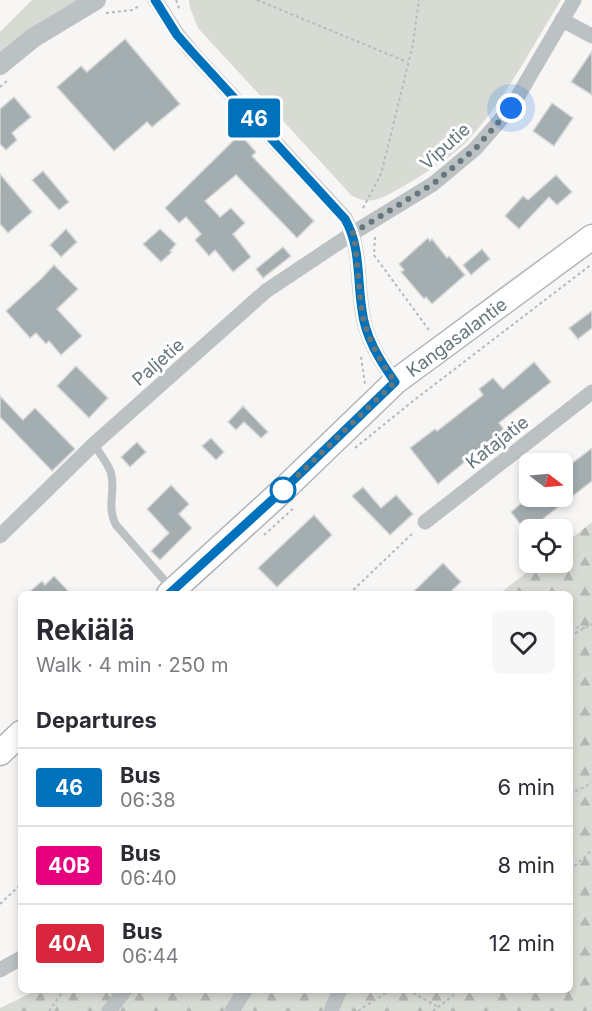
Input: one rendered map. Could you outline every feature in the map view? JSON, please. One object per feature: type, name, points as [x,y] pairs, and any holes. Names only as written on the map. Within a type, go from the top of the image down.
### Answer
[{"type":"main road","name":"Kangasalantie","points":[[172,591],[283,490],[395,382],[592,237]]},
{"type":"main road","points":[[0,753],[18,736]]},
{"type":"street","points":[[155,0],[177,35],[337,210],[353,233],[362,312],[379,359],[395,382]]},
{"type":"street","name":"Viputie","points":[[353,233],[367,215],[433,184],[475,149],[511,108],[574,0]]},
{"type":"street","points":[[4,72],[33,38],[99,7]]},
{"type":"street","points":[[562,20],[592,36]]},
{"type":"street","name":"Paljetie","points":[[0,536],[94,444],[266,291],[353,233]]},
{"type":"street","name":"Katajatie","points":[[425,522],[592,392]]},
{"type":"street","points":[[0,970],[18,960]]},
{"type":"street","points":[[109,1011],[123,993]]},
{"type":"street","points":[[232,1011],[243,993]]},
{"type":"street","points":[[331,1011],[339,993]]},
{"type":"lane","points":[[94,444],[110,472],[112,483],[110,515],[170,591]]},
{"type":"path","points":[[99,7],[132,10],[148,0]]},
{"type":"path","points":[[257,0],[408,62]]},
{"type":"path","points":[[419,0],[408,62],[381,174],[367,215],[375,234],[374,255],[429,330]]},
{"type":"path","points":[[0,87],[4,72]]},
{"type":"path","points":[[350,453],[413,401],[592,264]]},
{"type":"path","points":[[359,347],[366,380],[365,387]]},
{"type":"path","points":[[263,535],[297,505]]},
{"type":"path","points":[[352,591],[425,522]]},
{"type":"path","points":[[573,634],[592,624]]},
{"type":"path","points":[[573,627],[585,628]]},
{"type":"path","points":[[573,792],[592,783]]},
{"type":"path","points":[[573,867],[592,850]]},
{"type":"path","points":[[0,904],[18,887]]},
{"type":"path","points":[[49,1011],[62,993]]},
{"type":"path","points":[[358,1011],[364,1010],[386,993]]},
{"type":"path","points":[[413,993],[438,1007]]},
{"type":"path","points":[[433,1011],[456,993]]},
{"type":"green space","points":[[32,0],[77,0],[50,16],[0,53],[0,32]]},
{"type":"green space","points":[[189,0],[561,0],[507,89],[469,139],[447,158],[418,177],[389,194],[377,199],[365,200],[351,195],[198,28]]},
{"type":"green space","points":[[592,522],[592,1011],[0,1011],[0,1008],[31,993],[573,993],[573,591],[503,591],[526,573],[573,573],[573,537]]},
{"type":"building","points":[[125,39],[180,104],[152,127],[147,122],[114,151],[57,87],[81,66],[87,72]]},
{"type":"building","points":[[592,51],[592,95],[571,82]]},
{"type":"building","points":[[14,97],[31,117],[12,133],[17,140],[6,150],[0,144],[0,109]]},
{"type":"building","points":[[552,103],[573,118],[554,146],[533,131]]},
{"type":"building","points":[[240,134],[256,152],[252,156],[314,221],[297,238],[236,175],[205,201],[220,217],[231,208],[245,223],[233,234],[251,257],[233,272],[215,250],[209,256],[195,240],[201,234],[186,217],[179,223],[165,208]]},
{"type":"building","points":[[43,171],[69,202],[59,210],[32,180]]},
{"type":"building","points":[[0,174],[32,212],[8,233],[0,224]]},
{"type":"building","points":[[556,175],[572,192],[557,205],[549,197],[519,229],[505,216],[523,196],[528,200]]},
{"type":"building","points":[[66,229],[77,242],[61,257],[50,245]]},
{"type":"building","points":[[160,229],[176,244],[170,251],[172,252],[161,262],[143,244]]},
{"type":"building","points":[[428,238],[430,241],[432,239],[447,258],[449,256],[465,275],[432,304],[426,297],[424,299],[401,272],[404,270],[399,264]]},
{"type":"building","points":[[283,247],[291,256],[263,278],[256,269]]},
{"type":"building","points":[[482,249],[490,259],[471,275],[463,265]]},
{"type":"building","points":[[54,265],[78,289],[57,309],[82,336],[61,355],[49,341],[46,344],[36,333],[30,338],[6,311]]},
{"type":"building","points":[[592,311],[592,328],[578,339],[569,328]]},
{"type":"building","points":[[534,362],[551,382],[499,423],[505,431],[438,484],[410,448],[435,429],[437,431],[483,395],[479,389],[493,378],[503,389]]},
{"type":"building","points":[[76,366],[108,398],[89,418],[57,386]]},
{"type":"building","points":[[0,396],[23,420],[35,408],[75,449],[52,471],[0,417]]},
{"type":"building","points":[[243,406],[268,432],[261,438],[244,422],[236,430],[228,422]]},
{"type":"building","points":[[211,438],[224,452],[216,460],[202,446]]},
{"type":"building","points":[[137,442],[146,452],[130,467],[121,457]]},
{"type":"building","points":[[592,448],[592,481],[573,496],[573,463]]},
{"type":"building","points":[[171,485],[189,504],[179,514],[192,528],[160,560],[151,551],[169,533],[147,509]]},
{"type":"building","points":[[363,487],[381,508],[396,495],[413,514],[390,535],[352,496]]},
{"type":"building","points":[[519,505],[558,507],[543,519],[519,519],[519,523],[511,512]]},
{"type":"building","points":[[314,515],[332,535],[277,587],[258,568]]},
{"type":"building","points":[[443,563],[461,582],[451,591],[414,591]]},
{"type":"building","points":[[54,576],[68,591],[30,591],[42,581],[45,585]]},
{"type":"bus line","name":"46","points":[[155,0],[177,35],[345,219],[353,233],[362,312],[370,339],[379,359],[395,382],[283,490],[172,591]]},
{"type":"route","points":[[283,490],[395,382],[379,359],[362,312],[353,233],[433,184],[475,149],[511,108]]}]
